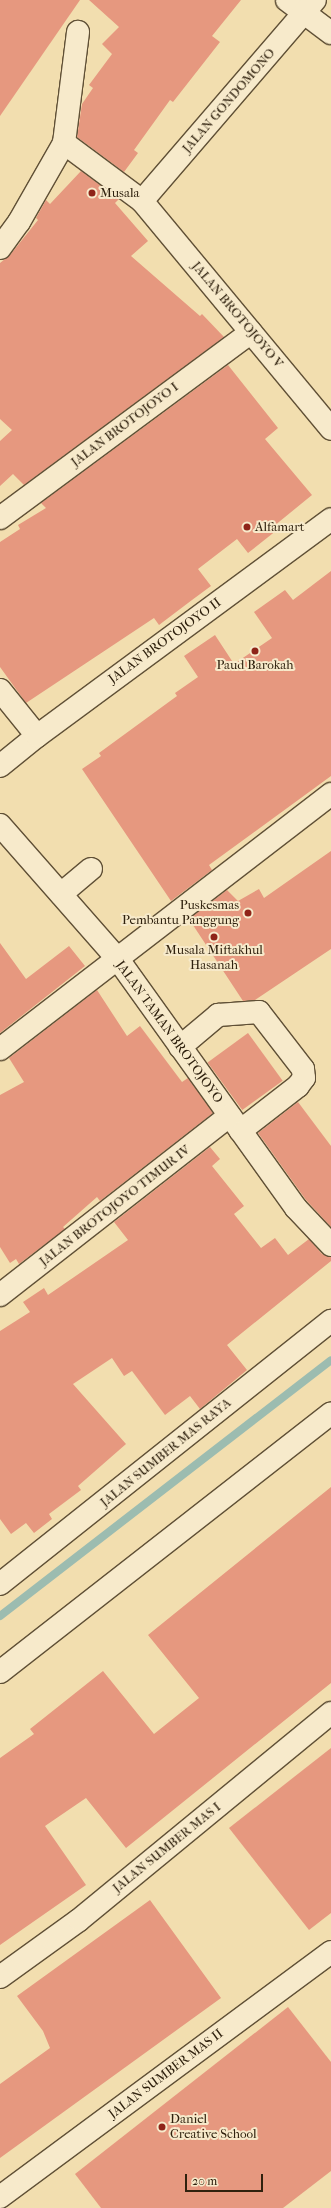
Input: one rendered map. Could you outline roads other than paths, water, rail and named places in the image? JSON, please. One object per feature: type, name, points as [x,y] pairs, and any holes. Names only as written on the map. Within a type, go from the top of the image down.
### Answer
[{"type":"street","points":[[287,0],[310,7],[331,33]]},
{"type":"street","name":"JALAN GONDOMONO","points":[[142,200],[310,7]]},
{"type":"street","points":[[0,248],[19,222],[64,143],[78,32]]},
{"type":"street","name":"JALAN BROTOJOYO V","points":[[64,143],[142,200],[331,429]]},
{"type":"street","name":"JALAN BROTOJOYO I","points":[[0,518],[251,332]]},
{"type":"street","name":"JALAN BROTOJOYO II","points":[[0,766],[37,736],[331,519]]},
{"type":"street","points":[[0,690],[37,736]]},
{"type":"street","points":[[0,1049],[331,794]]},
{"type":"street","name":"JALAN TAMAN BROTOJOYO","points":[[0,825],[117,958],[296,1208],[331,1245]]},
{"type":"street","points":[[61,894],[91,868]]},
{"type":"street","name":"JALAN BROTOJOYO TIMUR IV","points":[[0,1295],[234,1123],[298,1086],[304,1078],[303,1069],[259,1012],[218,1014],[180,1047]]},
{"type":"street","name":"JALAN SUMBER MAS RAYA","points":[[0,1584],[331,1321]]},
{"type":"street","points":[[0,1672],[331,1413]]},
{"type":"street","name":"JALAN SUMBER MAS I","points":[[0,1977],[79,1920],[331,1713]]},
{"type":"street","name":"JALAN SUMBER MAS II","points":[[0,2197],[331,1952]]},
{"type":"street","points":[[0,2204],[3,2208]]},
{"type":"waterway","points":[[0,1616],[331,1360]]},
{"type":"place","name":"Musala","points":[[92,193]]},
{"type":"place","name":"Alfamart","points":[[247,527]]},
{"type":"place","name":"Paud Barokah","points":[[255,651]]},
{"type":"place","name":"Puskesmas Pembantu Panggung","points":[[248,913]]},
{"type":"place","name":"Musala Miftakhul Hasanah","points":[[214,937]]},
{"type":"place","name":"Daniel Creative School","points":[[162,2127]]}]
